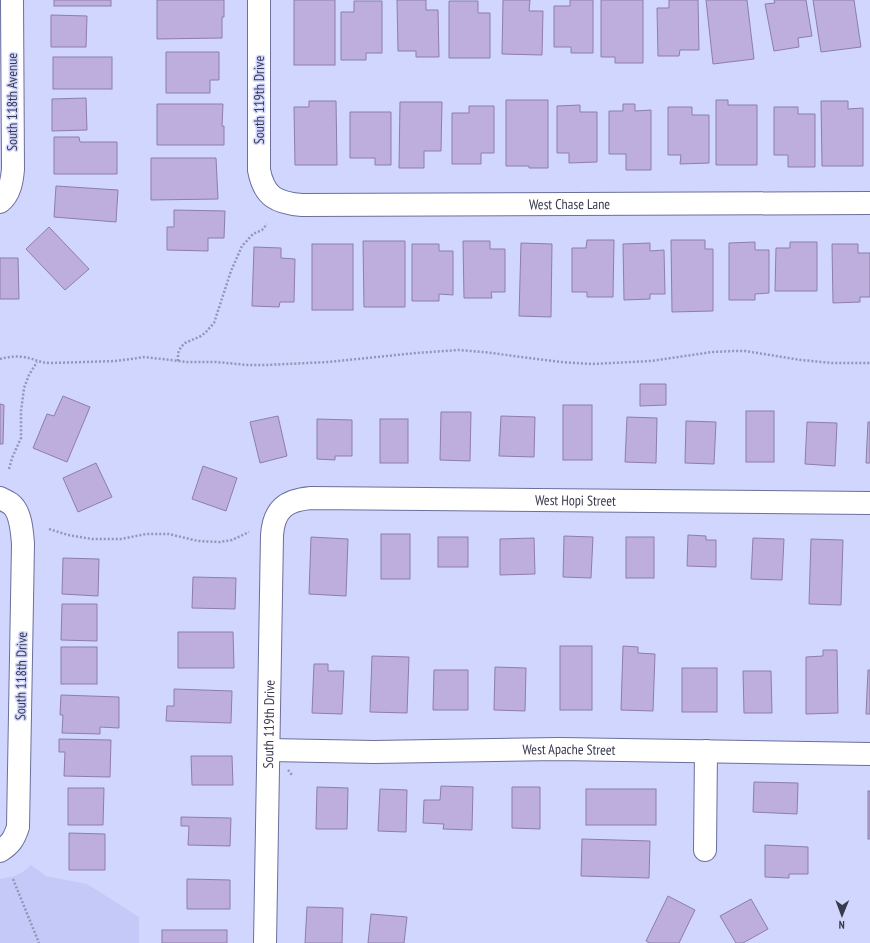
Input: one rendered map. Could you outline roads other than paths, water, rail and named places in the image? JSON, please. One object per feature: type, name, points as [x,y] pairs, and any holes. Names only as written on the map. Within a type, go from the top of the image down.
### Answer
[{"type":"street","name":"South 118th Avenue","points":[[1,202],[8,192],[12,181],[13,169],[12,0]]},
{"type":"street","name":"South 119th Drive","points":[[259,0],[259,170],[261,180],[271,196]]},
{"type":"street","name":"West Chase Lane","points":[[271,196],[290,204],[302,205],[870,203]]},
{"type":"street","name":"West Hopi Street","points":[[282,507],[291,502],[311,498],[870,503]]},
{"type":"street","name":"South 118th Drive","points":[[4,849],[15,838],[19,816],[23,544],[19,517],[6,502]]},
{"type":"street","name":"South 119th Drive","points":[[265,943],[272,526],[282,507]]},
{"type":"street","name":"West Apache Street","points":[[268,750],[374,752],[529,749],[870,754]]},
{"type":"street","points":[[705,850],[706,751]]}]
